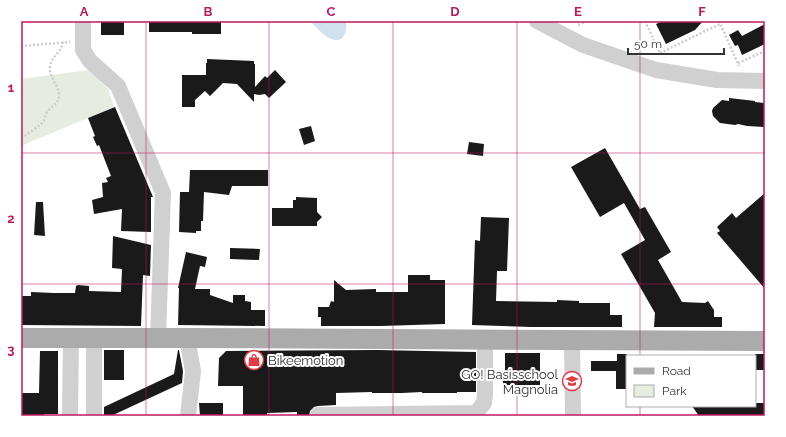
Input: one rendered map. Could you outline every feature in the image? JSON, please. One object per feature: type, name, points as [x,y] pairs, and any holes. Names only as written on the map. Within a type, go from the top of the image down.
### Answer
[{"type":"main road","points":[[21,338],[765,341]]},
{"type":"street","points":[[82,21],[83,50],[90,61],[118,86],[164,193],[158,338]]},
{"type":"street","points":[[537,21],[583,45],[656,70],[717,80],[765,81]]},
{"type":"street","points":[[70,416],[71,338]]},
{"type":"street","points":[[94,338],[94,416]]},
{"type":"street","points":[[187,338],[193,370],[188,416]]},
{"type":"street","points":[[318,416],[476,414],[484,403],[485,339]]},
{"type":"street","points":[[572,340],[573,416]]},
{"type":"path","points":[[578,26],[587,21]]},
{"type":"path","points":[[645,21],[667,72]]},
{"type":"path","points":[[660,53],[720,23],[746,81]]},
{"type":"path","points":[[21,46],[82,40]]},
{"type":"path","points":[[21,137],[43,122],[49,110],[56,105],[59,94],[51,77],[50,64],[60,52],[63,42]]},
{"type":"path","points":[[738,63],[765,51]]},
{"type":"green space","points":[[89,70],[108,89],[114,107],[21,146],[21,79]]},
{"type":"water","points":[[310,21],[346,21],[344,37],[338,40],[329,38]]},
{"type":"building","points":[[101,21],[124,21],[124,35],[101,35]]},
{"type":"building","points":[[149,21],[221,21],[221,34],[149,32]]},
{"type":"building","points":[[663,21],[703,21],[695,30],[666,44],[656,24]]},
{"type":"building","points":[[765,24],[765,44],[742,55],[738,45],[735,46],[729,35],[738,30],[742,36]]},
{"type":"building","points":[[207,59],[254,61],[255,87],[265,76],[267,78],[275,70],[286,82],[269,98],[265,94],[254,94],[254,102],[237,84],[223,83],[210,96],[205,91],[195,100],[195,107],[182,107],[182,75],[206,75]]},
{"type":"building","points":[[729,98],[765,103],[764,127],[720,123],[713,116],[713,108],[722,100],[729,101]]},
{"type":"building","points":[[115,107],[153,197],[151,197],[151,232],[121,231],[122,209],[94,214],[92,200],[103,197],[102,183],[108,182],[106,178],[111,176],[99,145],[97,146],[93,137],[95,136],[88,118]]},
{"type":"building","points":[[311,126],[315,141],[304,145],[299,129]]},
{"type":"building","points":[[469,142],[484,144],[483,156],[467,154]]},
{"type":"building","points":[[605,148],[640,209],[645,207],[671,252],[658,260],[682,302],[705,303],[708,301],[714,310],[714,317],[722,317],[722,327],[654,327],[655,313],[621,254],[645,240],[624,203],[600,217],[571,167]]},
{"type":"building","points":[[190,170],[268,170],[268,186],[232,186],[229,195],[204,192],[203,221],[201,221],[201,231],[196,231],[196,233],[179,232],[180,192],[189,192]]},
{"type":"building","points":[[765,193],[765,289],[717,233],[720,231],[717,227],[732,213],[736,218]]},
{"type":"building","points":[[296,197],[317,198],[317,212],[322,217],[317,222],[317,226],[272,226],[272,208],[293,208],[293,200],[296,200]]},
{"type":"building","points":[[36,202],[43,202],[45,236],[34,235]]},
{"type":"building","points":[[481,217],[509,218],[507,271],[497,271],[496,301],[557,302],[557,300],[579,301],[579,303],[610,303],[610,315],[622,315],[622,327],[531,327],[472,325],[475,240],[480,241]]},
{"type":"building","points":[[113,236],[151,245],[150,276],[143,275],[141,326],[21,325],[21,296],[31,296],[31,292],[75,293],[76,286],[78,285],[89,286],[89,291],[121,292],[122,269],[112,268]]},
{"type":"building","points":[[230,248],[260,249],[259,260],[230,259]]},
{"type":"building","points":[[186,252],[207,257],[205,267],[200,266],[195,289],[210,289],[210,295],[233,303],[233,295],[245,295],[245,301],[251,302],[251,310],[265,310],[265,326],[178,325],[178,288]]},
{"type":"building","points":[[408,275],[430,275],[430,280],[445,280],[445,324],[321,326],[321,317],[318,317],[318,307],[329,307],[331,301],[334,302],[334,280],[346,290],[376,289],[376,292],[408,292]]},
{"type":"building","points":[[104,350],[124,350],[124,380],[104,380]]},
{"type":"building","points":[[178,350],[183,371],[182,383],[111,416],[104,416],[104,407],[174,374]]},
{"type":"building","points":[[377,350],[476,352],[476,392],[336,393],[336,405],[314,407],[310,411],[309,416],[297,416],[297,412],[267,413],[267,416],[243,416],[243,386],[218,386],[219,358],[226,351]]},
{"type":"building","points":[[40,351],[58,351],[58,414],[44,414],[44,416],[21,416],[21,393],[39,393]]},
{"type":"building","points":[[505,353],[540,353],[540,385],[503,385],[503,374],[505,374]]},
{"type":"building","points":[[617,354],[627,354],[626,389],[616,389],[616,371],[591,371],[591,361],[617,361]]},
{"type":"building","points":[[765,354],[765,370],[756,370],[755,355]]},
{"type":"building","points":[[199,403],[223,403],[223,416],[200,416]]},
{"type":"building","points":[[756,403],[765,403],[765,416],[699,416],[693,407],[756,407]]},
{"type":"place","name":"Bikeemotion","points":[[254,360]]},
{"type":"place","name":"GO! Basisschool Magnolia","points":[[572,381]]}]
